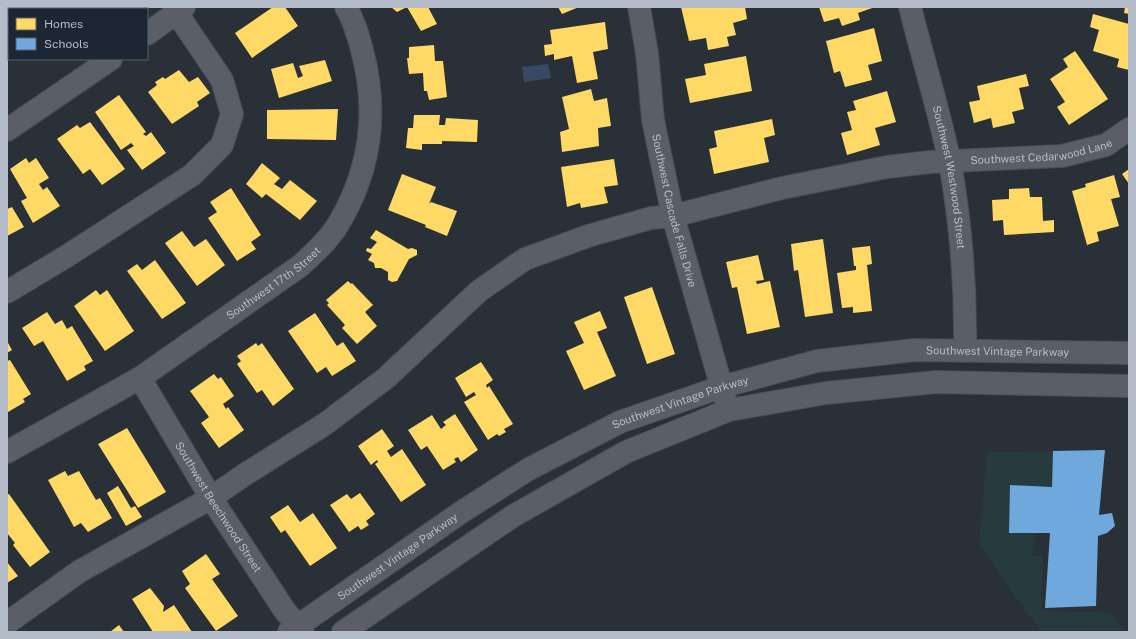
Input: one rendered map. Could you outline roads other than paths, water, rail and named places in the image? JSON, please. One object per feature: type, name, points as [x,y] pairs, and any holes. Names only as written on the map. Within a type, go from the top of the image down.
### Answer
[{"type":"street","name":"Southwest 17th Street","points":[[7,452],[140,378],[300,266],[321,247],[339,224],[366,157],[372,115],[369,75],[355,22],[346,7]]},
{"type":"street","name":"Southwest Cascade Falls Drive","points":[[639,7],[647,53],[653,120],[673,216],[721,387],[729,410]]},
{"type":"street","name":"Southwest Westwood Street","points":[[910,7],[950,162],[966,301],[965,351]]},
{"type":"street","points":[[7,292],[67,256],[192,175],[222,145],[232,114],[222,80],[180,10],[148,33]]},
{"type":"street","points":[[7,130],[110,60]]},
{"type":"street","name":"Southwest Cedarwood Lane","points":[[7,623],[80,571],[211,498],[244,475],[325,424],[380,382],[479,291],[525,259],[616,228],[651,218],[673,216],[782,188],[887,167],[930,162],[1062,156],[1106,145],[1129,129]]},
{"type":"street","name":"Southwest Vintage Parkway","points":[[296,630],[463,511],[529,469],[620,422],[721,387],[817,361],[915,350],[1129,353]]},
{"type":"street","name":"Southwest Beechwood Street","points":[[140,378],[211,498],[296,630]]},
{"type":"street","name":"Southwest Vintage Parkway","points":[[342,632],[513,516],[626,452],[729,410],[826,394],[936,382],[1129,386]]},
{"type":"water","points":[[548,64],[551,78],[524,82],[522,67]]}]
